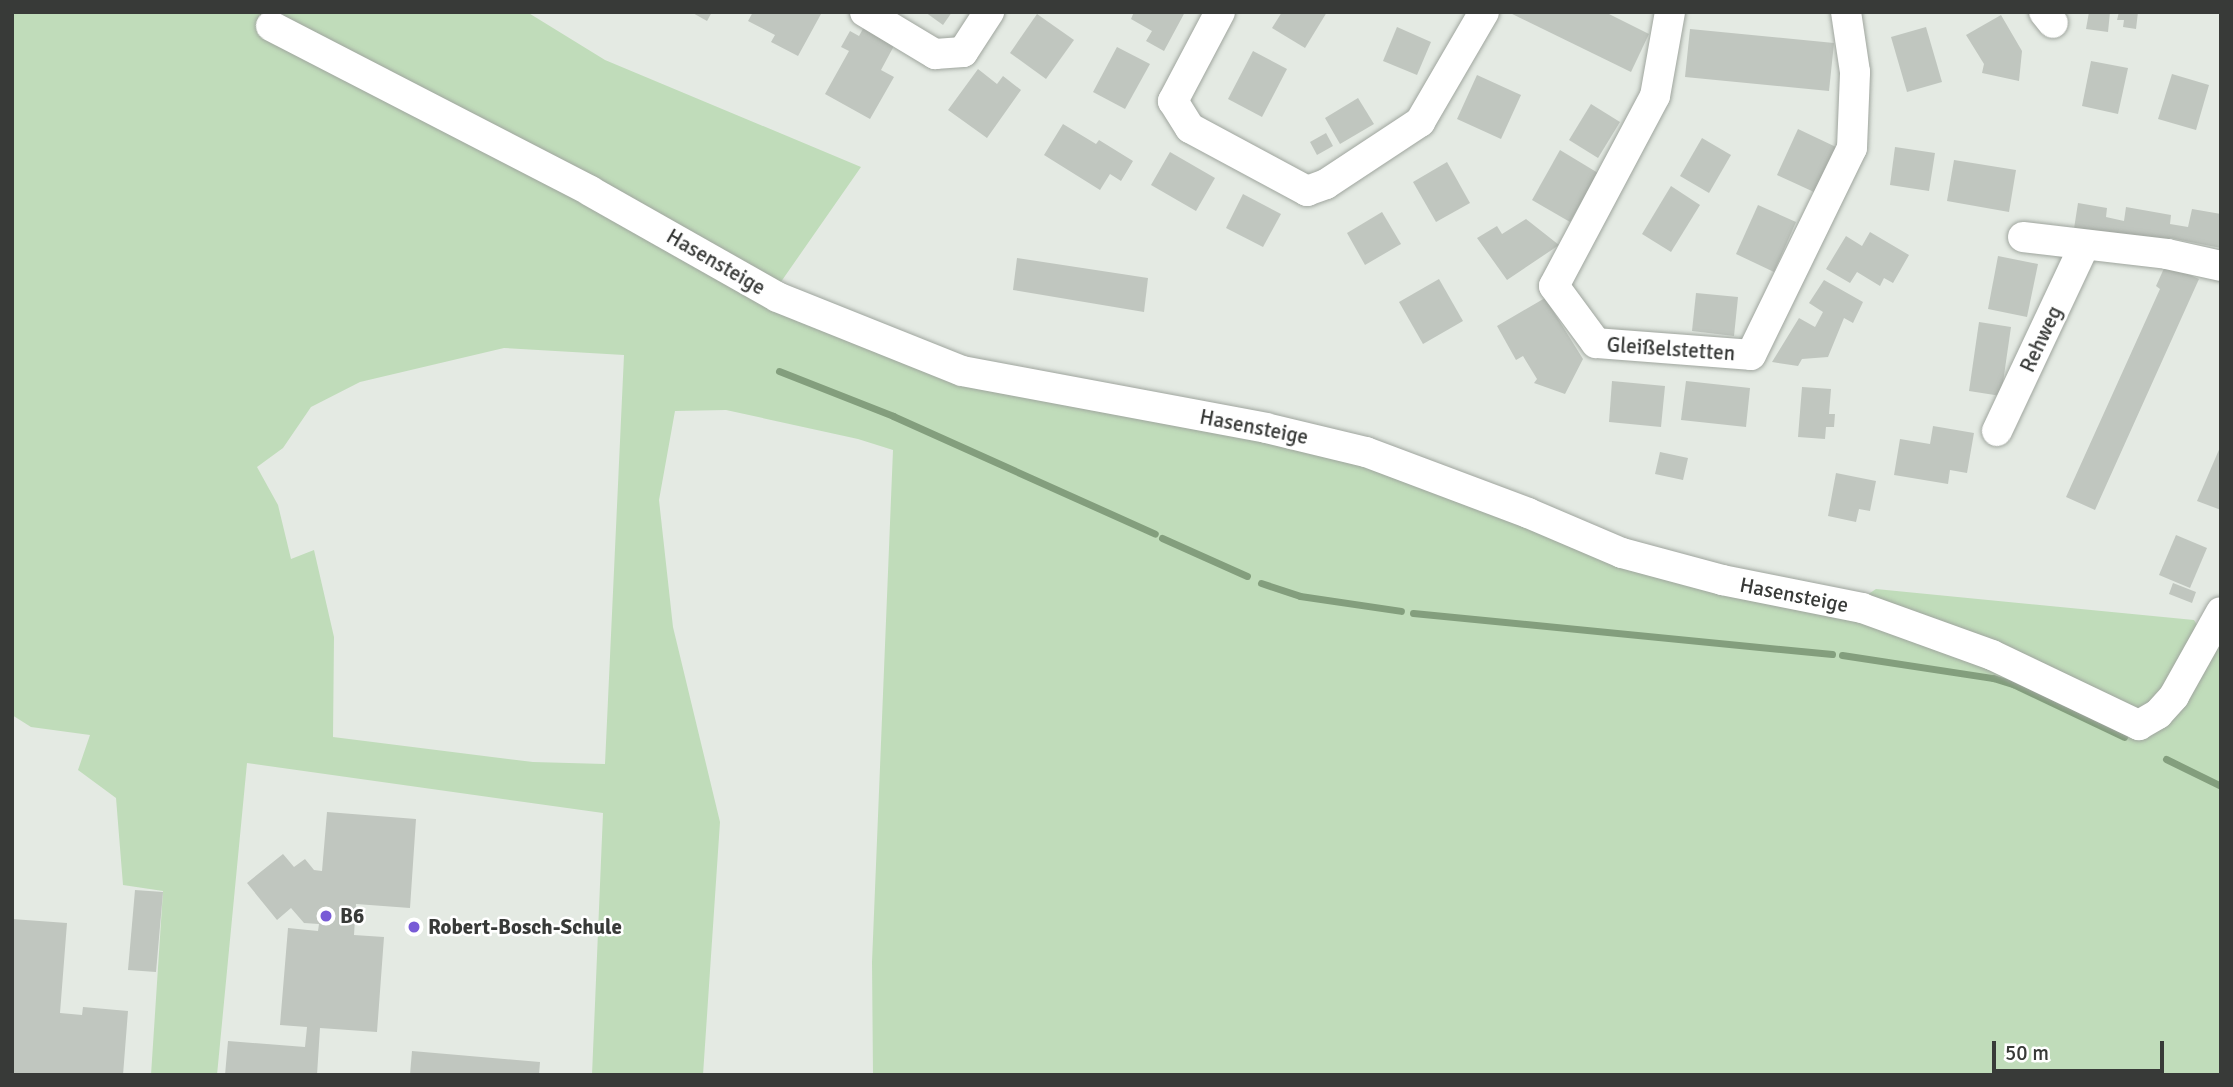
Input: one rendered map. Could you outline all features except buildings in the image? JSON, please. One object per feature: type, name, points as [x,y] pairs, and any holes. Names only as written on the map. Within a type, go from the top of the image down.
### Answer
[{"type":"street","points":[[865,12],[935,54],[962,52],[989,12]]},
{"type":"street","points":[[1220,12],[1174,101],[1190,128],[1307,191],[1326,184],[1420,122],[1484,12]]},
{"type":"street","name":"Gleißelstetten","points":[[1670,12],[1655,96],[1554,286],[1596,343],[1751,355],[1852,148],[1855,72],[1846,12]]},
{"type":"street","name":"Hasensteige","points":[[271,26],[590,191],[777,297],[962,371],[1266,428],[1366,452],[1528,513],[1622,553],[1722,580],[1862,608],[1992,655],[2139,725],[2158,714],[2174,695],[2219,621]]},
{"type":"street","points":[[2023,237],[2167,254],[2221,266]]},
{"type":"street","name":"Rehweg","points":[[1997,431],[2084,246]]},
{"type":"green space","points":[[12,12],[280,12],[282,19],[284,12],[527,12],[605,60],[861,167],[769,299],[816,324],[1319,445],[1840,613],[1876,589],[2194,620],[2208,643],[2221,639],[2221,1075],[873,1075],[872,962],[893,450],[858,439],[726,410],[675,411],[659,500],[673,627],[720,822],[703,1075],[592,1075],[603,813],[247,763],[217,1075],[151,1075],[163,891],[123,885],[116,798],[78,770],[90,735],[31,727],[12,715]],"holes":[[[504,348],[624,355],[605,764],[533,762],[333,737],[334,637],[314,550],[291,559],[278,505],[257,467],[283,448],[311,407],[360,382]]]},
{"type":"waterway","points":[[779,371],[893,416],[1155,534]]},
{"type":"waterway","points":[[1162,538],[1247,576]]},
{"type":"waterway","points":[[1261,583],[1300,596],[1401,611]]},
{"type":"waterway","points":[[1413,613],[1832,654]]},
{"type":"waterway","points":[[1842,655],[1993,678],[2013,684],[2124,737]]},
{"type":"waterway","points":[[2166,759],[2221,786]]},
{"type":"place","name":"B6","points":[[326,916]]},
{"type":"place","name":"Robert-Bosch-Schule","points":[[414,927]]}]
